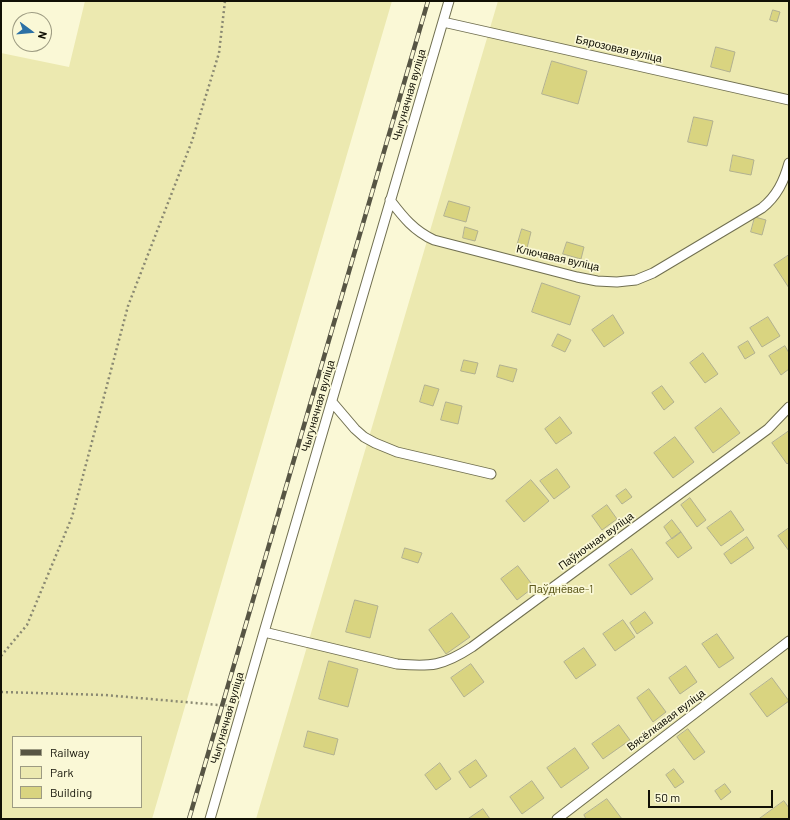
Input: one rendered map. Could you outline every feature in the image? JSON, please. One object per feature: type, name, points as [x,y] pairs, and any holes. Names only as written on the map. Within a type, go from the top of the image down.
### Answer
[{"type":"lane","name":"Чыгуначная вуліца","points":[[210,819],[449,1]]},
{"type":"lane","name":"Бярозовая вуліца","points":[[443,22],[789,100]]},
{"type":"lane","name":"Ключавая вуліца","points":[[390,200],[408,223],[416,230],[434,240],[587,279],[621,282],[636,280],[653,273],[762,208],[769,202],[780,187],[789,163]]},
{"type":"lane","points":[[332,402],[355,429],[375,444],[397,452],[491,474]]},
{"type":"lane","name":"Паўночная вуліца","points":[[264,632],[397,664],[414,666],[447,662],[472,647],[768,429],[789,407]]},
{"type":"lane","name":"Вясёлкавая вуліца","points":[[557,819],[789,641]]},
{"type":"path","points":[[1,656],[27,625],[72,517],[128,306],[192,141],[219,53],[225,1]]},
{"type":"path","points":[[1,692],[105,695],[242,707]]},
{"type":"green space","points":[[85,1],[392,1],[152,819],[1,819],[1,53],[69,67]]},
{"type":"green space","name":"Паўднёвае-1","points":[[498,1],[789,1],[789,819],[256,819]]},
{"type":"building","points":[[773,10],[780,12],[777,22],[770,20]]},
{"type":"building","points":[[716,47],[735,52],[730,72],[711,67]]},
{"type":"building","points":[[552,61],[587,71],[578,104],[542,94]]},
{"type":"building","points":[[694,117],[713,121],[707,146],[688,142]]},
{"type":"building","points":[[733,155],[754,160],[751,175],[730,171]]},
{"type":"building","points":[[449,201],[470,207],[466,222],[444,216]]},
{"type":"building","points":[[755,217],[766,220],[762,235],[751,232]]},
{"type":"building","points":[[465,227],[478,231],[475,241],[463,238]]},
{"type":"building","points":[[522,229],[531,232],[527,248],[517,246]]},
{"type":"building","points":[[567,242],[584,247],[581,259],[563,254]]},
{"type":"building","points":[[789,255],[789,288],[774,265]]},
{"type":"building","points":[[542,283],[580,296],[570,325],[532,312]]},
{"type":"building","points":[[613,315],[624,333],[604,347],[592,330]]},
{"type":"building","points":[[768,317],[780,336],[762,347],[750,328]]},
{"type":"building","points":[[558,334],[571,340],[565,352],[552,346]]},
{"type":"building","points":[[748,341],[755,353],[745,359],[738,347]]},
{"type":"building","points":[[785,346],[789,353],[789,369],[781,375],[769,356]]},
{"type":"building","points":[[703,353],[718,374],[705,383],[690,363]]},
{"type":"building","points":[[464,360],[478,363],[475,374],[461,371]]},
{"type":"building","points":[[500,365],[517,369],[513,382],[497,377]]},
{"type":"building","points":[[425,385],[439,389],[433,406],[420,402]]},
{"type":"building","points":[[662,386],[674,402],[664,410],[652,393]]},
{"type":"building","points":[[446,402],[462,406],[458,424],[441,420]]},
{"type":"building","points":[[721,408],[740,433],[713,453],[695,428]]},
{"type":"building","points":[[560,417],[572,433],[556,444],[545,429]]},
{"type":"building","points":[[789,431],[789,462],[787,464],[772,443]]},
{"type":"building","points":[[675,437],[694,462],[673,478],[654,453]]},
{"type":"building","points":[[557,469],[570,487],[554,499],[540,481]]},
{"type":"building","points":[[531,480],[549,501],[524,522],[506,501]]},
{"type":"building","points":[[626,489],[632,497],[622,504],[616,496]]},
{"type":"building","points":[[690,498],[706,520],[697,527],[681,505]]},
{"type":"building","points":[[607,505],[617,519],[602,530],[592,516]]},
{"type":"building","points":[[731,511],[744,530],[721,546],[707,528]]},
{"type":"building","points":[[672,520],[681,532],[672,539],[664,527]]},
{"type":"building","points":[[789,528],[789,551],[778,536]]},
{"type":"building","points":[[681,532],[692,548],[678,558],[666,543]]},
{"type":"building","points":[[747,537],[754,548],[731,564],[724,554]]},
{"type":"building","points":[[405,548],[422,553],[418,563],[402,558]]},
{"type":"building","points":[[632,549],[653,579],[631,595],[609,565]]},
{"type":"building","points":[[518,566],[534,587],[517,600],[501,579]]},
{"type":"building","points":[[355,600],[378,606],[370,638],[346,632]]},
{"type":"building","points":[[645,612],[653,623],[637,634],[630,623]]},
{"type":"building","points":[[452,613],[470,637],[446,654],[429,630]]},
{"type":"building","points":[[623,620],[635,637],[615,651],[603,634]]},
{"type":"building","points":[[717,634],[734,658],[719,668],[702,644]]},
{"type":"building","points":[[584,648],[596,665],[576,679],[564,662]]},
{"type":"building","points":[[329,661],[358,669],[348,707],[319,699]]},
{"type":"building","points":[[471,664],[484,682],[464,697],[451,678]]},
{"type":"building","points":[[686,666],[697,682],[680,694],[669,678]]},
{"type":"building","points":[[772,678],[789,701],[767,717],[750,694]]},
{"type":"building","points":[[649,689],[666,712],[653,722],[637,698]]},
{"type":"building","points":[[619,725],[630,740],[603,759],[592,744]]},
{"type":"building","points":[[688,729],[705,752],[694,760],[677,737]]},
{"type":"building","points":[[308,731],[338,739],[334,755],[304,747]]},
{"type":"building","points":[[575,748],[589,768],[561,788],[547,768]]},
{"type":"building","points":[[476,760],[487,776],[470,788],[459,772]]},
{"type":"building","points":[[440,763],[451,779],[436,790],[425,775]]},
{"type":"building","points":[[674,769],[684,782],[675,788],[666,775]]},
{"type":"building","points":[[532,781],[544,798],[522,814],[510,797]]},
{"type":"building","points":[[725,784],[731,792],[721,800],[715,791]]},
{"type":"building","points":[[607,799],[622,819],[586,819],[584,815]]},
{"type":"building","points":[[784,801],[789,808],[789,819],[759,819]]},
{"type":"building","points":[[483,809],[490,819],[468,819]]},
{"type":"railway","points":[[189,819],[428,1]]}]
